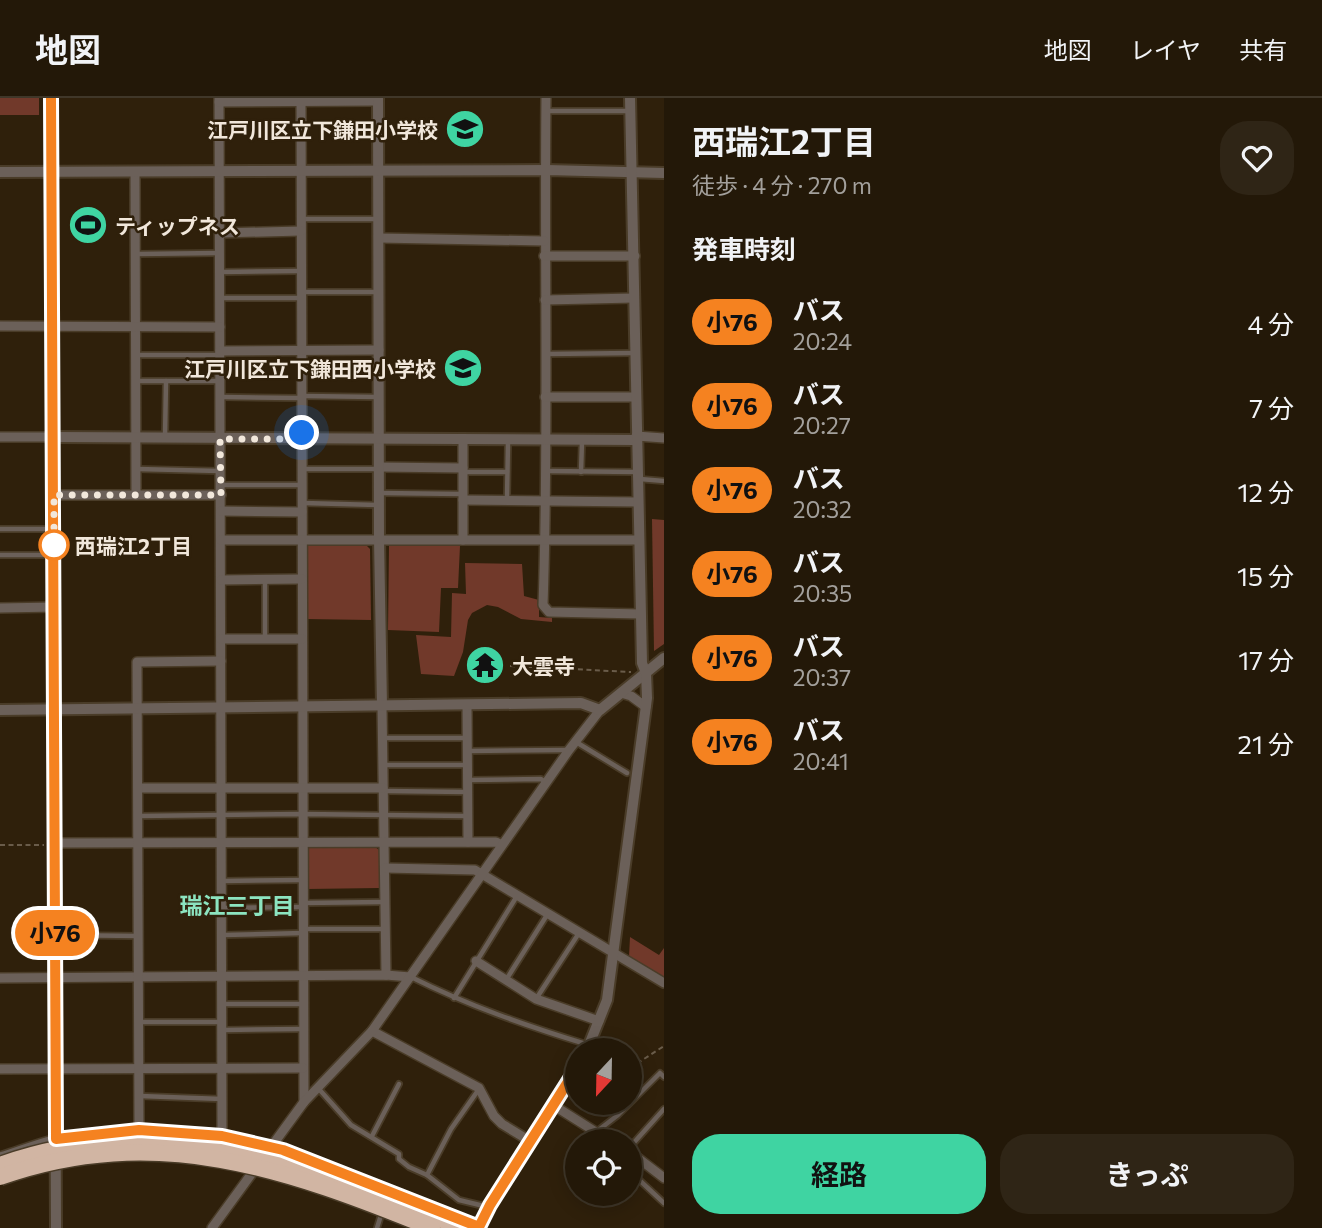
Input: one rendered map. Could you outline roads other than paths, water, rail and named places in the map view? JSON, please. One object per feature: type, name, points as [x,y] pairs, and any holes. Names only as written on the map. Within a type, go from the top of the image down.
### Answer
[{"type":"highway","points":[[0,1165],[37,1154],[94,1144],[154,1141],[214,1146],[245,1151],[311,1169],[475,1228]]},
{"type":"highway","points":[[0,1177],[39,1165],[97,1155],[155,1152],[211,1157],[242,1162],[308,1180],[432,1228]]},
{"type":"street","points":[[51,98],[56,1228]]},
{"type":"street","points":[[547,98],[543,604],[549,612],[640,614]]},
{"type":"street","points":[[592,1038],[607,1000],[646,707],[641,673],[630,98]]},
{"type":"street","points":[[222,1136],[219,100],[378,100],[379,539],[386,975]]},
{"type":"street","points":[[301,100],[304,1102]]},
{"type":"street","points":[[0,172],[631,170],[664,173]]},
{"type":"street","points":[[135,172],[136,495]]},
{"type":"street","points":[[220,233],[301,232]]},
{"type":"street","points":[[379,238],[544,241]]},
{"type":"street","points":[[544,257],[635,256]]},
{"type":"street","points":[[545,300],[634,298]]},
{"type":"street","points":[[0,326],[220,327]]},
{"type":"street","points":[[220,353],[379,350]]},
{"type":"street","points":[[545,397],[636,397]]},
{"type":"street","points":[[0,437],[582,440],[664,438]]},
{"type":"street","points":[[463,439],[463,540]]},
{"type":"street","points":[[379,468],[463,470]]},
{"type":"street","points":[[54,495],[221,495]]},
{"type":"street","points":[[463,497],[638,502]]},
{"type":"street","points":[[221,511],[302,507]]},
{"type":"street","points":[[221,540],[639,540]]},
{"type":"street","points":[[221,580],[302,579]]},
{"type":"street","points":[[0,608],[55,607]]},
{"type":"street","points":[[221,639],[302,639]]},
{"type":"street","points":[[212,1228],[304,1102],[372,1031],[600,710],[621,694],[641,673],[664,658]]},
{"type":"street","points":[[139,1130],[137,662],[221,661]]},
{"type":"street","points":[[621,694],[631,696],[646,707]]},
{"type":"street","points":[[0,710],[581,704],[600,710]]},
{"type":"street","points":[[467,705],[468,842]]},
{"type":"street","points":[[139,788],[383,789]]},
{"type":"street","points":[[56,843],[496,842],[502,845]]},
{"type":"street","points":[[384,869],[475,870],[664,983]]},
{"type":"street","points":[[475,961],[536,999],[599,1021]]},
{"type":"street","points":[[0,978],[139,975],[410,977]]},
{"type":"street","points":[[372,1031],[480,1088],[494,1116],[530,1141]]},
{"type":"street","points":[[0,1069],[303,1068]]},
{"type":"street","points":[[0,1157],[56,1139],[139,1130],[222,1136],[271,1147],[360,1179],[475,1228],[565,1086]]},
{"type":"street","points":[[553,1105],[590,1129]]},
{"type":"street","points":[[0,1185],[56,1169],[130,1160],[212,1164],[253,1172],[340,1199],[414,1228]]},
{"type":"street","points":[[642,1160],[663,1175]]},
{"type":"lane","points":[[546,111],[629,111]]},
{"type":"lane","points":[[301,219],[379,219]]},
{"type":"lane","points":[[135,254],[220,253]]},
{"type":"lane","points":[[220,272],[301,271]]},
{"type":"lane","points":[[220,298],[379,292]]},
{"type":"lane","points":[[136,355],[220,353]]},
{"type":"lane","points":[[545,354],[636,353]]},
{"type":"lane","points":[[136,381],[220,381]]},
{"type":"lane","points":[[165,438],[166,381]]},
{"type":"lane","points":[[220,397],[379,397]]},
{"type":"lane","points":[[507,500],[508,439]]},
{"type":"lane","points":[[581,472],[582,440]]},
{"type":"lane","points":[[302,468],[379,468]]},
{"type":"lane","points":[[136,469],[220,471]]},
{"type":"lane","points":[[463,470],[507,472]]},
{"type":"lane","points":[[545,471],[638,475],[664,481]]},
{"type":"lane","points":[[220,485],[302,485]]},
{"type":"lane","points":[[379,493],[463,497]]},
{"type":"lane","points":[[302,507],[379,505]]},
{"type":"lane","points":[[0,529],[54,528]]},
{"type":"lane","points":[[0,555],[54,555]]},
{"type":"lane","points":[[265,580],[265,639]]},
{"type":"lane","points":[[383,738],[468,738]]},
{"type":"lane","points":[[468,751],[572,746],[626,773]]},
{"type":"lane","points":[[383,765],[468,765]]},
{"type":"lane","points":[[468,780],[541,779],[546,783]]},
{"type":"lane","points":[[383,789],[468,792]]},
{"type":"lane","points":[[139,816],[468,816]]},
{"type":"lane","points":[[222,881],[302,880]]},
{"type":"lane","points":[[454,998],[517,896]]},
{"type":"lane","points":[[222,908],[385,902]]},
{"type":"lane","points":[[506,980],[547,914]]},
{"type":"lane","points":[[222,935],[385,929]]},
{"type":"lane","points":[[536,999],[579,933]]},
{"type":"lane","points":[[55,934],[139,936]]},
{"type":"lane","points":[[410,977],[513,1022],[565,1039]]},
{"type":"lane","points":[[221,1004],[303,1004]]},
{"type":"lane","points":[[140,1022],[303,1029]]},
{"type":"lane","points":[[599,1129],[618,1115],[660,1073],[664,1077]]},
{"type":"lane","points":[[372,1136],[399,1084]]},
{"type":"lane","points":[[318,1088],[351,1125],[399,1154],[399,1159],[409,1167],[427,1174],[458,1200],[489,1207]]},
{"type":"lane","points":[[427,1174],[451,1129],[480,1088]]},
{"type":"lane","points":[[140,1096],[222,1099]]},
{"type":"lane","points":[[642,1134],[664,1109]]},
{"type":"lane","points":[[642,1183],[664,1203]]},
{"type":"lane","points":[[377,1228],[382,1215]]},
{"type":"place","name":"江戸川区立下鎌田小学校","points":[[465,129]]},
{"type":"place","name":"ティップネス","points":[[88,225]]},
{"type":"place","name":"江戸川区立下鎌田西小学校","points":[[463,368]]},
{"type":"place","name":"西瑞江2丁目","points":[[54,545]]},
{"type":"place","name":"大雲寺","points":[[485,665]]},
{"type":"district","name":"瑞江三丁目","points":[[237,905]]}]
